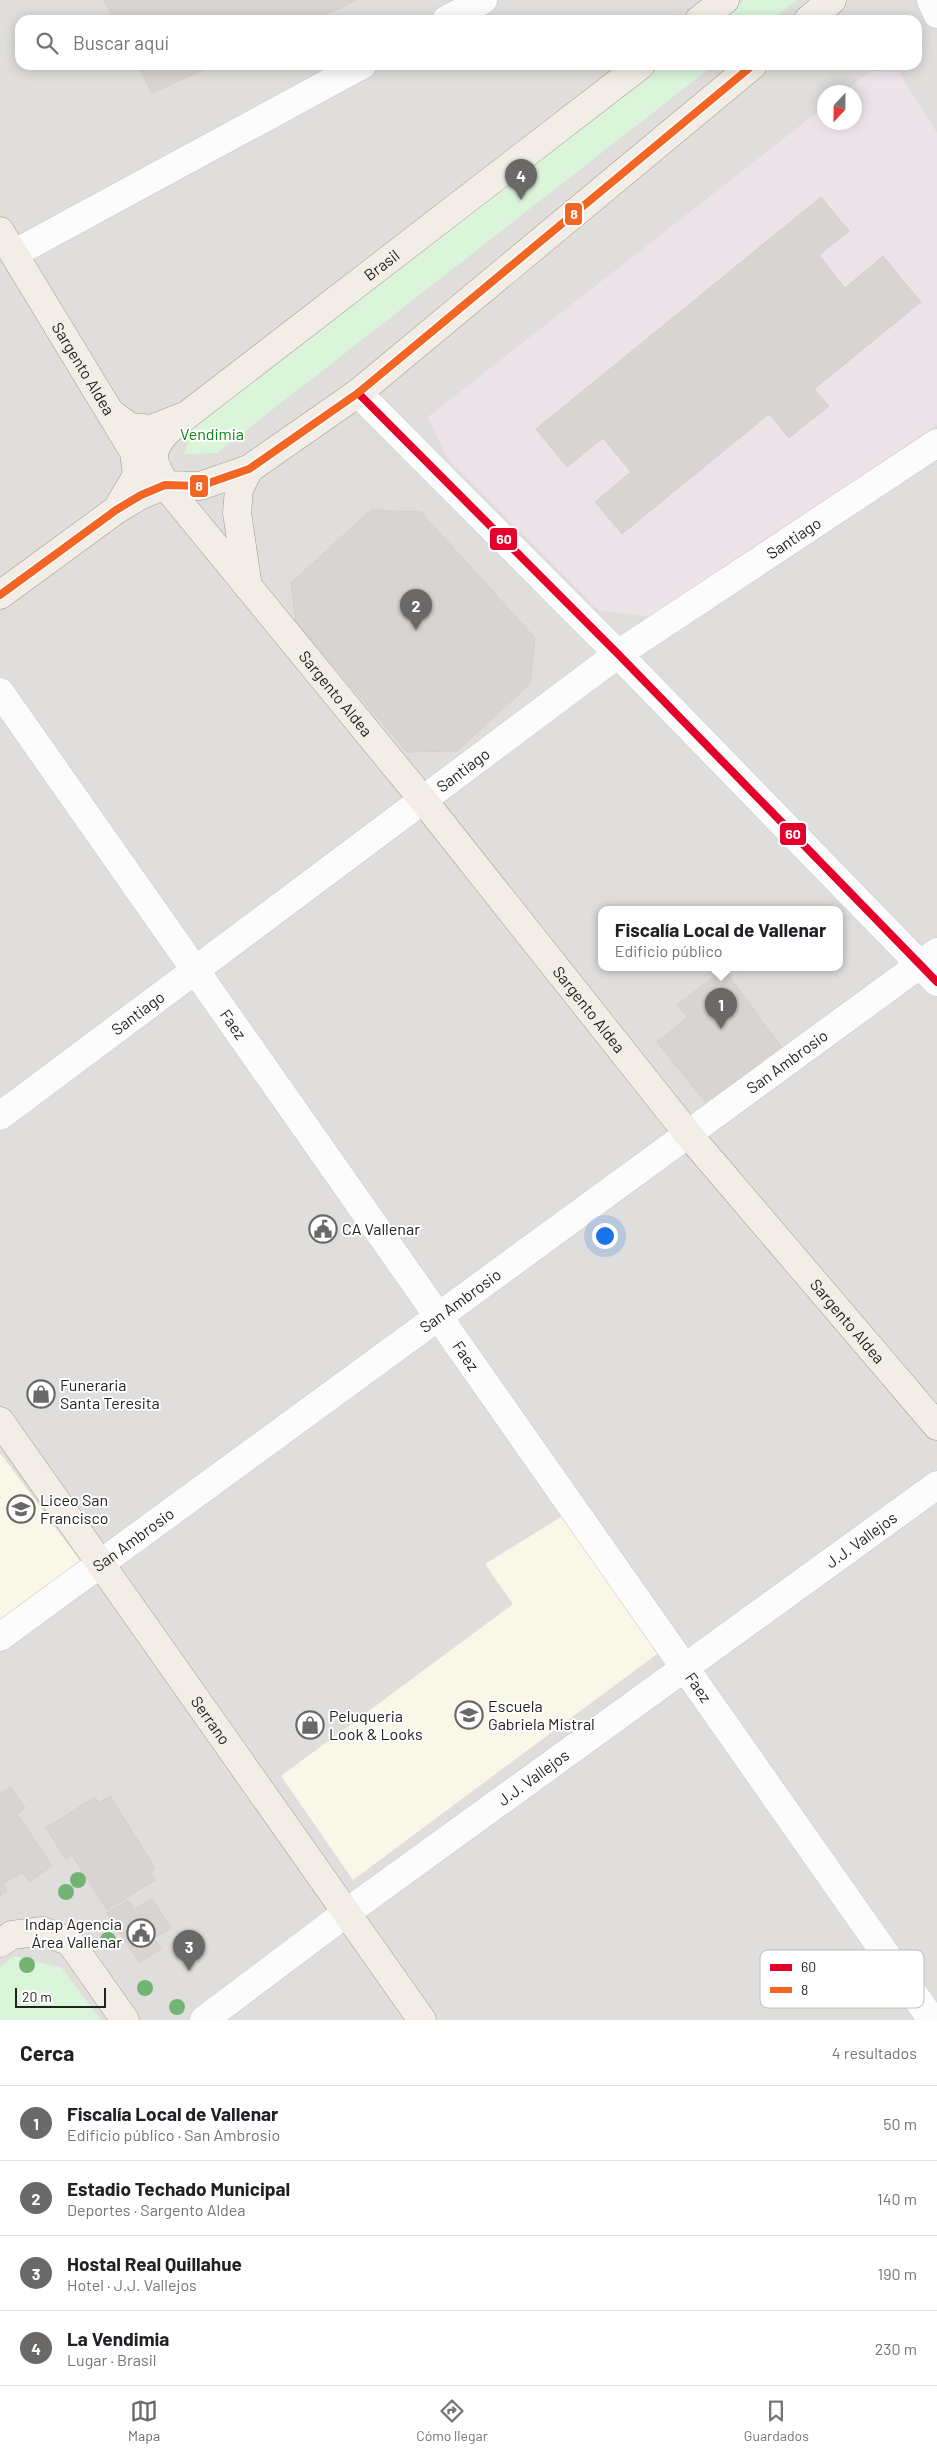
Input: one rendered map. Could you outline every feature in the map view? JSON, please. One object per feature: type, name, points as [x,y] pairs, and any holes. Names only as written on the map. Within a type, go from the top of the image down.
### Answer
[{"type":"main road","points":[[706,15],[725,0]]},
{"type":"main road","points":[[814,15],[832,0]]},
{"type":"main road","name":"Brasil","points":[[111,413],[130,427],[151,429],[187,415],[635,70]]},
{"type":"main road","points":[[0,596],[116,510],[165,485],[200,486],[249,469],[358,393],[748,70]]},
{"type":"main road","name":"Sargento Aldea","points":[[7,242],[134,452],[137,475],[116,510]]},
{"type":"main road","name":"Sargento Aldea","points":[[187,415],[165,434],[157,445],[154,459],[165,485],[423,800],[688,1134],[937,1426]]},
{"type":"main road","points":[[248,587],[237,513],[238,489],[249,469]]},
{"type":"main road","name":"Serrano","points":[[0,1421],[422,2020]]},
{"type":"main road","points":[[0,1943],[12,1935],[43,1931],[70,1942],[125,2020]]},
{"type":"street","points":[[455,15],[483,0]]},
{"type":"street","points":[[931,0],[937,14]]},
{"type":"street","points":[[7,242],[352,70]]},
{"type":"street","points":[[358,393],[931,966]]},
{"type":"street","name":"Santiago","points":[[0,1116],[618,654],[937,443]]},
{"type":"street","name":"Faez","points":[[0,692],[881,1950]]},
{"type":"street","name":"San Ambrosio","points":[[0,1637],[688,1134],[931,966]]},
{"type":"street","name":"J.J. Vallejos","points":[[204,2020],[346,1913],[937,1485]]},
{"type":"shaded area","points":[[0,0],[937,0],[937,2020],[0,2020]]},
{"type":"shaded area","points":[[871,71],[899,72],[937,133],[937,424],[653,617],[599,610],[447,458],[428,417],[817,112],[817,130],[862,130],[862,85],[852,85]]},
{"type":"shaded area","name":"Liceo San Francisco","points":[[0,1455],[82,1563],[0,1623]]},
{"type":"shaded area","name":"Escuela Gabriela Mistral","points":[[564,1515],[657,1654],[353,1880],[281,1776],[513,1604],[485,1564]]},
{"type":"green space","points":[[744,0],[797,0],[778,15],[725,15]]},
{"type":"green space","name":"Vendimia","points":[[654,70],[708,70],[217,453],[184,454],[193,427]]},
{"type":"green space","points":[[14,1956],[62,1968],[101,2020],[0,2020],[0,1967]]},
{"type":"building","points":[[104,0],[357,0],[324,15],[112,15]]},
{"type":"building","points":[[140,70],[203,70],[152,93]]},
{"type":"building","points":[[821,197],[849,231],[819,255],[845,288],[883,256],[921,302],[814,389],[829,406],[789,438],[769,414],[622,534],[595,502],[631,472],[603,438],[567,467],[536,429]]},
{"type":"building","points":[[371,510],[421,512],[535,638],[530,684],[457,751],[407,752],[296,622],[291,583]]},
{"type":"building","points":[[721,971],[725,971],[783,1049],[708,1105],[657,1042],[688,1017],[677,1005]]},
{"type":"building","points":[[11,1787],[25,1808],[17,1814],[52,1866],[29,1882],[22,1872],[3,1884],[7,1891],[0,1896],[0,1794]]},
{"type":"building","points":[[110,1796],[155,1868],[151,1873],[155,1880],[107,1910],[72,1855],[66,1859],[46,1828],[95,1797],[99,1803]]},
{"type":"building","name":"Indap Agencia Área Vallenar","points":[[152,1899],[171,1928],[154,1938],[161,1949],[139,1963],[107,1913],[128,1900],[134,1910]]},
{"type":"transit line","name":"8","points":[[0,595],[116,510],[141,495],[165,485],[200,486],[249,469],[358,393],[747,70]]},
{"type":"transit line","name":"60","points":[[358,393],[618,654],[937,982]]},
{"type":"place","name":"La Vendimia","points":[[521,200]]},
{"type":"place","name":"Estadio Techado Municipal","points":[[416,630]]},
{"type":"place","name":"Fiscalía Local de Vallenar","points":[[721,1029]]},
{"type":"place","name":"CA Vallenar","points":[[323,1229]]},
{"type":"place","name":"Funeraria Santa Teresita","points":[[41,1394]]},
{"type":"place","name":"Liceo San Francisco","points":[[21,1509]]},
{"type":"place","name":"Escuela Gabriela Mistral","points":[[469,1715]]},
{"type":"place","name":"Peluqueria Look & Looks","points":[[310,1725]]},
{"type":"place","name":"Indap Agencia Área Vallenar","points":[[141,1933]]},
{"type":"place","name":"Hostal Real Quillahue","points":[[189,1971]]}]
